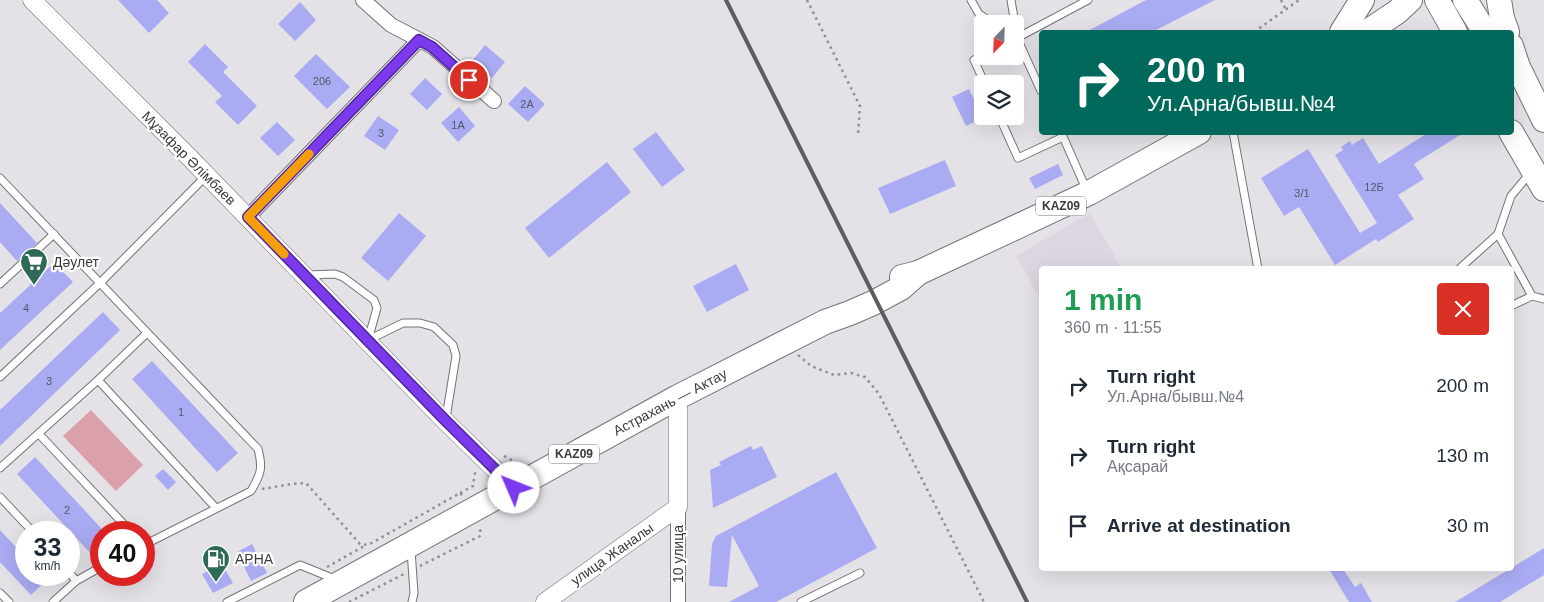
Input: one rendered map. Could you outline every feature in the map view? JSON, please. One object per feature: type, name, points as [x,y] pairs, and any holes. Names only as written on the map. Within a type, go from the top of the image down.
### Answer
[{"type":"highway","points":[[1343,30],[1362,0]]},
{"type":"highway","points":[[1364,30],[1388,0]]},
{"type":"highway","points":[[1370,30],[1397,12],[1410,0]]},
{"type":"highway","points":[[1437,0],[1454,30]]},
{"type":"highway","points":[[1464,0],[1484,30]]},
{"type":"highway","points":[[1499,0],[1506,30]]},
{"type":"highway","points":[[1514,55],[1544,120]]},
{"type":"highway","points":[[1514,80],[1544,128]]},
{"type":"highway","name":"Астрахань — Актау","points":[[306,602],[346,592],[411,545],[678,397],[825,322],[846,305],[870,291],[896,278],[918,273],[1088,193],[1194,135]]},
{"type":"highway","points":[[1506,135],[1540,173]]},
{"type":"highway","points":[[1513,135],[1540,173]]},
{"type":"street","name":"Мұзафар Әлімбаев","points":[[32,0],[207,175],[445,420],[514,488]]},
{"type":"street","points":[[363,0],[390,25],[432,47],[494,101]]},
{"type":"street","points":[[248,217],[419,40]]},
{"type":"street","points":[[678,397],[678,507]]},
{"type":"street","name":"улица Жаналы","points":[[545,602],[678,507]]},
{"type":"street","name":"10 улица","points":[[678,507],[678,602]]},
{"type":"lane","points":[[971,0],[980,15]]},
{"type":"lane","points":[[1011,0],[1014,15]]},
{"type":"lane","points":[[1024,34],[1088,0]]},
{"type":"lane","points":[[1024,55],[1039,86]]},
{"type":"lane","points":[[1003,125],[1018,158],[1062,135],[1088,193]]},
{"type":"lane","points":[[1234,135],[1257,266]]},
{"type":"lane","points":[[1462,266],[1498,234],[1511,196],[1540,173]]},
{"type":"lane","points":[[0,377],[100,283],[207,175]]},
{"type":"lane","points":[[0,178],[258,449],[261,463],[258,478],[251,491],[155,539]]},
{"type":"lane","points":[[0,282],[54,234]]},
{"type":"lane","points":[[1498,234],[1532,296]]},
{"type":"lane","points":[[305,276],[334,274],[343,277],[374,300],[377,308],[368,340]]},
{"type":"lane","points":[[1514,305],[1532,296],[1544,299]]},
{"type":"lane","points":[[368,340],[404,323],[420,323],[434,326],[453,345],[456,356],[445,420]]},
{"type":"lane","points":[[0,468],[147,333]]},
{"type":"lane","points":[[98,380],[216,508]]},
{"type":"lane","points":[[39,434],[121,521]]},
{"type":"lane","points":[[0,496],[23,521]]},
{"type":"lane","points":[[411,545],[414,593],[412,602]]},
{"type":"lane","points":[[226,602],[300,565],[318,572],[346,592]]},
{"type":"lane","points":[[801,602],[860,573]]},
{"type":"lane","points":[[53,602],[70,586]]},
{"type":"lane","points":[[0,593],[9,602]]},
{"type":"path","points":[[807,0],[860,106],[858,135]]},
{"type":"path","points":[[1281,0],[1286,10]]},
{"type":"path","points":[[1257,30],[1298,0]]},
{"type":"path","points":[[784,343],[811,366],[834,375],[851,373],[865,378],[879,394],[984,602]]},
{"type":"path","points":[[499,454],[519,464],[526,462]]},
{"type":"path","points":[[251,491],[306,483],[360,544],[368,545]]},
{"type":"path","points":[[318,572],[460,493],[481,532],[480,536],[412,570],[346,592]]},
{"type":"shaded area","points":[[1090,213],[1120,266],[1039,266],[1039,296],[1016,256]]},
{"type":"shaded area","points":[[91,410],[143,465],[116,491],[63,436]]},
{"type":"building","points":[[118,0],[157,0],[169,13],[149,33]]},
{"type":"building","points":[[1146,0],[1215,0],[1156,30],[1090,30]]},
{"type":"building","points":[[300,2],[316,20],[295,41],[278,24]]},
{"type":"building","points":[[205,44],[228,67],[223,72],[257,106],[238,125],[215,102],[222,96],[188,62]]},
{"type":"building","points":[[485,45],[505,62],[492,78],[472,61]]},
{"type":"building","points":[[316,54],[350,87],[327,109],[294,76]]},
{"type":"building","points":[[425,78],[442,94],[427,110],[410,94]]},
{"type":"building","points":[[525,86],[545,104],[528,122],[508,104]]},
{"type":"building","points":[[969,89],[974,99],[974,122],[966,126],[952,97]]},
{"type":"building","points":[[459,107],[475,126],[458,142],[441,123]]},
{"type":"building","points":[[378,116],[399,130],[385,150],[364,136]]},
{"type":"building","points":[[277,122],[295,140],[278,156],[260,138]]},
{"type":"building","points":[[656,132],[685,170],[662,187],[633,149]]},
{"type":"building","points":[[1424,135],[1460,135],[1414,164],[1424,179],[1398,195],[1414,219],[1378,242],[1376,239],[1335,265],[1299,207],[1284,216],[1261,178],[1308,149],[1360,233],[1377,223],[1335,155],[1343,150],[1341,147],[1350,141],[1352,145],[1363,138],[1379,164]]},
{"type":"building","points":[[945,160],[956,186],[890,214],[878,188]]},
{"type":"building","points":[[607,162],[631,192],[549,258],[525,228]]},
{"type":"building","points":[[1058,164],[1063,175],[1035,189],[1029,178]]},
{"type":"building","points":[[0,203],[37,243],[17,261],[0,242]]},
{"type":"building","points":[[399,213],[426,236],[388,281],[361,258]]},
{"type":"building","points":[[54,263],[73,282],[0,350],[0,313]]},
{"type":"building","points":[[736,264],[749,290],[707,312],[693,286]]},
{"type":"building","points":[[103,312],[120,330],[0,446],[0,410]]},
{"type":"building","points":[[152,361],[238,453],[217,472],[132,379]]},
{"type":"building","points":[[751,446],[753,450],[762,446],[777,477],[713,508],[710,470],[721,465],[719,462]]},
{"type":"building","points":[[35,457],[94,521],[90,521],[90,553],[80,542],[80,521],[61,521],[17,474]]},
{"type":"building","points":[[163,469],[176,482],[168,490],[155,476]]},
{"type":"building","points":[[836,472],[877,548],[776,602],[729,602],[759,586],[732,535],[727,587],[709,586],[712,544],[716,536]]},
{"type":"building","points":[[0,530],[15,546],[15,578],[0,562]]},
{"type":"building","points":[[252,544],[267,573],[251,581],[237,552]]},
{"type":"building","points":[[1544,548],[1544,575],[1500,602],[1455,602],[1506,571],[1514,571],[1514,566]]},
{"type":"building","points":[[222,564],[233,583],[213,593],[202,574]]},
{"type":"building","points":[[1330,571],[1344,571],[1355,587],[1361,583],[1372,602],[1349,602]]},
{"type":"building","points":[[23,586],[40,586],[31,595]]},
{"type":"railway","points":[[726,0],[1027,602]]},
{"type":"slow traffic","points":[[284,254],[248,217],[309,154]]},
{"type":"place","name":"Дәулет","points":[[34,286]]},
{"type":"place","name":"АРНА","points":[[216,583]]},
{"type":"route","points":[[469,80],[432,47],[419,40],[248,217],[445,420],[514,488]]}]
